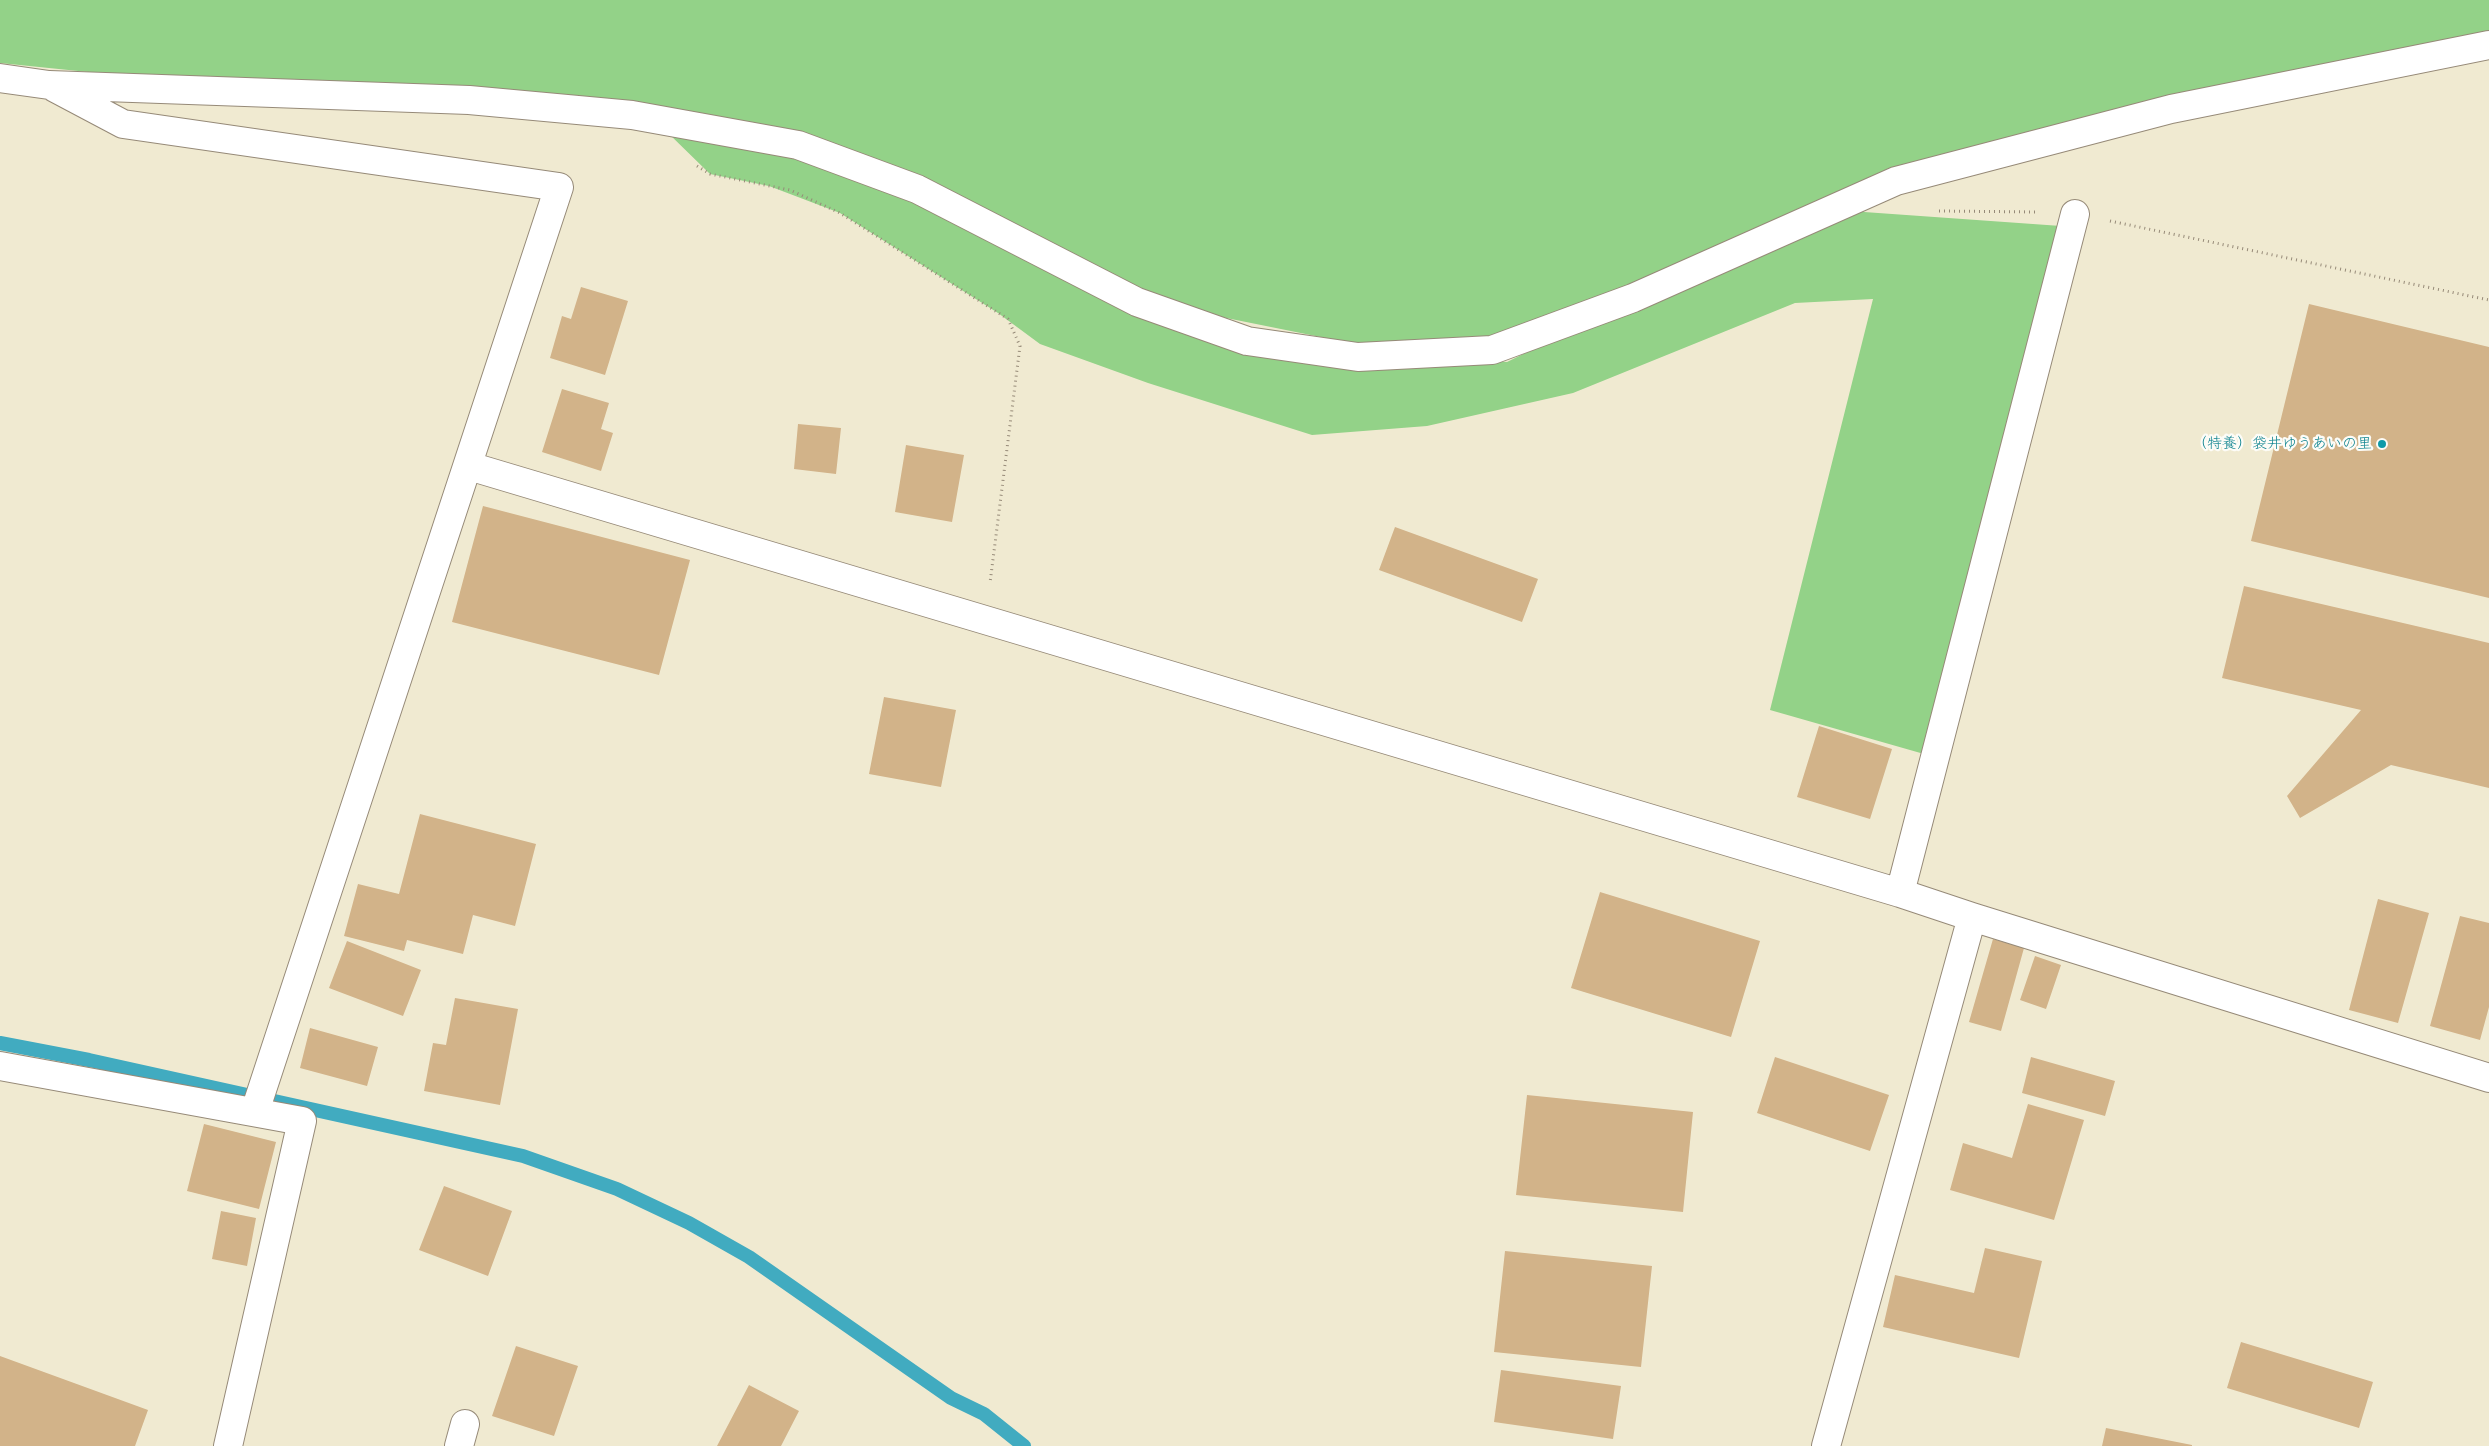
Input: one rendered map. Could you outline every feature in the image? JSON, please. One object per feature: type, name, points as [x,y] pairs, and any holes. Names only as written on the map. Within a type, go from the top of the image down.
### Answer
[{"type":"street","points":[[0,78],[49,85],[469,100],[632,115],[798,145],[916,189],[1137,302],[1247,341],[1358,356],[1492,350],[1656,289],[1896,181],[2171,108],[2489,45]]},
{"type":"street","points":[[49,85],[123,124],[559,187],[469,466],[255,1112]]},
{"type":"street","points":[[1900,893],[2075,214]]},
{"type":"street","points":[[469,466],[1900,893],[2489,1078]]},
{"type":"street","points":[[1826,1446],[1972,917]]},
{"type":"street","points":[[0,1066],[302,1121],[228,1446]]},
{"type":"path","points":[[695,166],[710,174],[790,190],[840,213],[1008,320],[1020,346],[985,620]]},
{"type":"path","points":[[1929,211],[2075,214],[2489,300]]},
{"type":"green space","points":[[0,0],[2489,0],[2489,51],[1990,156],[1850,211],[2061,226],[1924,754],[1770,710],[1873,299],[1795,303],[1573,393],[1427,426],[1312,435],[1148,383],[1040,344],[998,313],[840,213],[769,186],[710,174],[666,131],[0,63]],"holes":[[[1796,233],[1755,259],[1656,289],[1507,362],[1410,354],[1506,345]],[[1132,299],[1400,353],[1263,343]]]},
{"type":"building","points":[[581,287],[628,301],[605,375],[550,358],[562,316],[571,319]]},
{"type":"building","name":"（特養）袋井ゆうあいの里","points":[[2309,304],[2489,347],[2489,598],[2251,541]]},
{"type":"building","points":[[562,389],[609,403],[601,429],[613,433],[601,471],[542,452]]},
{"type":"building","points":[[798,424],[841,428],[836,474],[794,469]]},
{"type":"building","points":[[906,445],[964,455],[952,522],[895,512]]},
{"type":"building","points":[[483,506],[690,560],[659,675],[452,622]]},
{"type":"building","points":[[1395,527],[1538,579],[1522,622],[1379,570]]},
{"type":"building","points":[[2244,586],[2489,643],[2489,788],[2391,765],[2300,818],[2287,796],[2361,710],[2222,678]]},
{"type":"building","points":[[884,697],[956,710],[941,787],[869,774]]},
{"type":"building","points":[[1819,726],[1892,749],[1870,819],[1797,797]]},
{"type":"building","points":[[420,814],[536,844],[515,926],[473,915],[463,954],[407,940],[404,951],[344,936],[358,884],[399,894]]},
{"type":"building","points":[[1600,892],[1760,941],[1731,1037],[1571,988]]},
{"type":"building","points":[[2378,899],[2429,913],[2398,1023],[2349,1010]]},
{"type":"building","points":[[2460,916],[2489,923],[2489,1007],[2480,1040],[2430,1026]]},
{"type":"building","points":[[1993,939],[2024,948],[2001,1031],[1969,1022]]},
{"type":"building","points":[[347,941],[421,970],[403,1016],[329,988]]},
{"type":"building","points":[[2035,956],[2061,965],[2046,1009],[2020,1000]]},
{"type":"building","points":[[455,998],[518,1009],[500,1105],[424,1091],[433,1043],[446,1045]]},
{"type":"building","points":[[310,1028],[378,1047],[367,1086],[300,1068]]},
{"type":"building","points":[[1775,1057],[1889,1095],[1870,1151],[1757,1113]]},
{"type":"building","points":[[2031,1057],[2115,1081],[2105,1116],[2022,1093]]},
{"type":"building","points":[[1527,1095],[1693,1112],[1683,1212],[1516,1195]]},
{"type":"building","points":[[2028,1104],[2084,1120],[2054,1220],[1950,1190],[1963,1143],[2012,1158]]},
{"type":"building","points":[[204,1124],[276,1142],[259,1209],[187,1191]]},
{"type":"building","points":[[444,1186],[512,1211],[488,1276],[419,1250]]},
{"type":"building","points":[[221,1211],[256,1218],[247,1266],[212,1259]]},
{"type":"building","points":[[1985,1248],[2042,1261],[2019,1358],[1883,1327],[1895,1275],[1974,1293]]},
{"type":"building","points":[[1505,1251],[1652,1266],[1641,1367],[1494,1352]]},
{"type":"building","points":[[2241,1342],[2373,1382],[2359,1428],[2227,1388]]},
{"type":"building","points":[[516,1346],[578,1366],[554,1436],[492,1416]]},
{"type":"building","points":[[0,1356],[148,1410],[135,1446],[0,1446]]},
{"type":"building","points":[[1501,1370],[1621,1386],[1613,1439],[1494,1422]]},
{"type":"building","points":[[749,1385],[799,1411],[781,1446],[717,1446]]},
{"type":"building","points":[[2106,1428],[2192,1445],[2192,1446],[2102,1446]]},
{"type":"waterway","points":[[0,1043],[89,1060],[523,1156],[617,1189],[689,1223],[749,1257],[951,1398],[984,1414],[1024,1446]]},
{"type":"place","name":"（特養）袋井ゆうあいの里","points":[[2382,444]]}]
